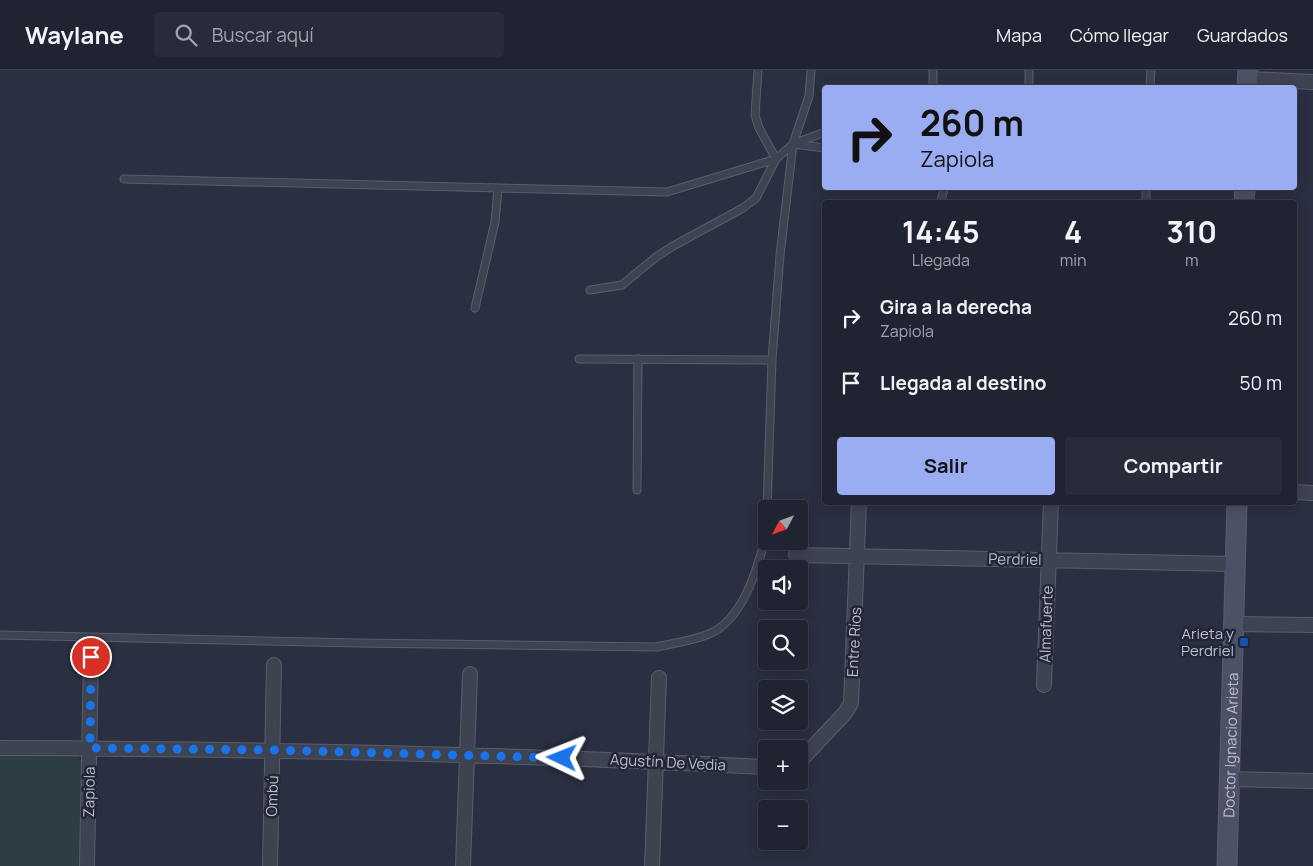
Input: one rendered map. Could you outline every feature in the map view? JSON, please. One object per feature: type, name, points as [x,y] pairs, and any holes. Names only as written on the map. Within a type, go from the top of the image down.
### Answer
[{"type":"street","points":[[1248,79],[1313,82]]},
{"type":"street","points":[[1297,492],[1313,493]]},
{"type":"street","name":"Entre Ríos","points":[[808,752],[845,713],[851,702],[859,505]]},
{"type":"street","name":"Almafuerte","points":[[1044,685],[1051,505]]},
{"type":"street","name":"Doctor Ignacio Arieta","points":[[1227,866],[1237,505]]},
{"type":"street","name":"Perdriel","points":[[796,555],[1235,564]]},
{"type":"street","points":[[1234,624],[1313,625]]},
{"type":"street","name":"Zapiola","points":[[87,866],[91,657]]},
{"type":"street","name":"Ombú","points":[[270,866],[274,665]]},
{"type":"street","points":[[463,866],[470,674]]},
{"type":"street","points":[[652,866],[659,678]]},
{"type":"street","name":"Agustín De Vedia","points":[[0,748],[273,750],[656,761],[758,767]]},
{"type":"street","points":[[1230,779],[1313,781]]},
{"type":"lane","points":[[758,70],[755,115],[759,128],[776,159]]},
{"type":"lane","points":[[767,500],[772,360],[780,255],[793,144],[809,96],[810,70]]},
{"type":"lane","points":[[933,70],[934,85]]},
{"type":"lane","points":[[1029,70],[1029,82]]},
{"type":"lane","points":[[1150,85],[1151,70]]},
{"type":"lane","points":[[590,290],[622,285],[656,257],[673,246],[743,208],[756,198],[776,159],[793,144],[822,133]]},
{"type":"lane","points":[[793,144],[822,148]]},
{"type":"lane","points":[[124,179],[667,192],[776,159]]},
{"type":"lane","points":[[475,308],[495,222],[498,188]]},
{"type":"lane","points":[[579,359],[772,360]]},
{"type":"lane","points":[[638,359],[638,490]]},
{"type":"lane","points":[[0,635],[656,647],[696,639],[711,634],[724,625],[738,607],[754,578],[762,550]]},
{"type":"shaded area","points":[[0,755],[77,756],[83,761],[80,866],[0,866]]},
{"type":"place","name":"Arieta y Perdriel","points":[[1244,642]]},
{"type":"route","points":[[91,657],[90,748],[273,750],[562,758]]}]
